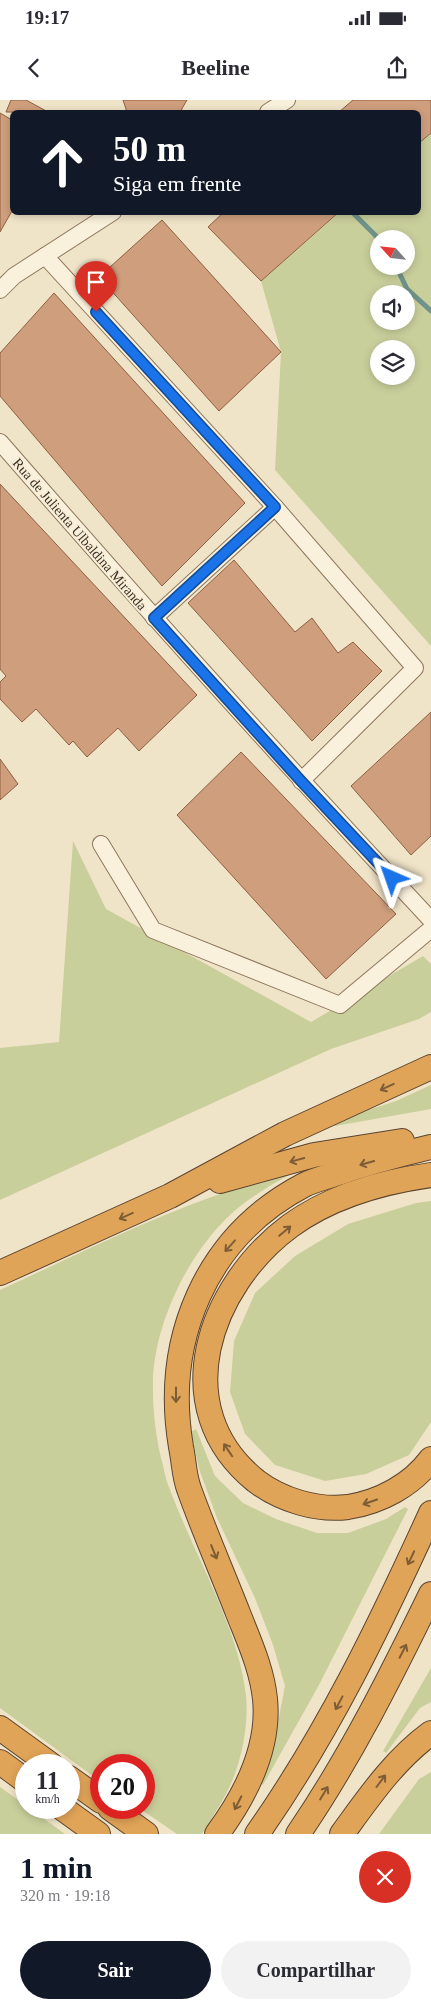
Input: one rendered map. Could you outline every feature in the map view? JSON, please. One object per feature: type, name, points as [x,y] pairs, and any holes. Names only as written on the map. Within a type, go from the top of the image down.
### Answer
[{"type":"highway","points":[[0,1272],[170,1196],[285,1134],[431,1067]]},
{"type":"highway","points":[[170,1196],[239,1175],[314,1156],[376,1144],[431,1137]]},
{"type":"highway","points":[[217,1834],[232,1814],[255,1770],[263,1735],[265,1701],[259,1666],[188,1487],[179,1432],[176,1395],[178,1363],[186,1325],[206,1280],[226,1250],[250,1224],[276,1202],[305,1184],[357,1166],[431,1147]]},
{"type":"highway","points":[[431,1174],[401,1179],[359,1190],[317,1209],[290,1226],[264,1248],[242,1274],[224,1305],[211,1339],[205,1370],[205,1396],[213,1422],[226,1449],[245,1472],[260,1484],[268,1490],[290,1500],[337,1508],[364,1504],[386,1496],[412,1479],[425,1467],[431,1458]]},
{"type":"highway","points":[[257,1834],[298,1774],[332,1715],[380,1624],[431,1513]]},
{"type":"highway","points":[[298,1834],[357,1738],[431,1594]]},
{"type":"highway","points":[[0,1728],[36,1754]]},
{"type":"highway","points":[[342,1834],[386,1775],[411,1748],[431,1733]]},
{"type":"highway","points":[[0,1762],[15,1773]]},
{"type":"highway","points":[[77,1819],[98,1834]]},
{"type":"highway","points":[[125,1819],[146,1834]]},
{"type":"street","points":[[271,110],[287,100]]},
{"type":"street","points":[[0,290],[14,276],[107,215]]},
{"type":"street","points":[[45,256],[275,507],[415,668],[301,781]]},
{"type":"street","name":"Rua de Julienta Ulbaldina Miranda","points":[[0,442],[154,618],[301,781],[431,920]]},
{"type":"street","points":[[154,618],[275,507]]},
{"type":"street","points":[[102,844],[153,930],[340,1005],[431,929]]},
{"type":"green space","points":[[431,133],[431,646],[275,470],[281,352],[261,281],[337,215],[421,215],[421,141]]},
{"type":"green space","points":[[73,841],[106,909],[311,1022],[423,956],[431,964],[431,1012],[419,1019],[331,1049],[0,1200],[0,1048],[59,1042]]},
{"type":"green space","points":[[431,1085],[431,1109],[335,1126],[334,1121],[396,1101]]},
{"type":"green space","points":[[293,1173],[239,1207],[221,1224],[205,1244],[190,1266],[166,1315],[154,1366],[153,1399],[155,1424],[166,1480],[225,1617],[242,1670],[247,1708],[240,1758],[224,1797],[202,1834],[177,1834],[155,1819],[155,1754],[90,1754],[90,1774],[80,1767],[80,1754],[63,1754],[0,1708],[0,1290],[144,1224],[218,1195]]},
{"type":"green space","points":[[431,1201],[431,1422],[409,1455],[366,1474],[325,1481],[275,1465],[245,1434],[230,1392],[234,1341],[255,1293],[295,1256],[348,1224],[416,1203]]},
{"type":"green space","points":[[196,1429],[215,1476],[243,1503],[276,1519],[317,1533],[348,1533],[386,1519],[405,1507],[408,1509],[319,1685],[263,1785],[258,1782],[276,1732],[285,1686],[273,1645],[255,1598],[217,1518],[199,1469],[191,1432]]},
{"type":"green space","points":[[431,1668],[431,1702],[420,1708],[386,1753],[383,1751]]},
{"type":"green space","points":[[431,1772],[431,1834],[379,1834],[419,1779]]},
{"type":"green space","points":[[0,1787],[15,1798],[15,1819],[44,1819],[65,1834],[0,1834]]},
{"type":"building","points":[[11,100],[26,100],[44,110],[10,110],[10,112],[6,112]]},
{"type":"building","points":[[123,100],[187,100],[181,110],[126,110]]},
{"type":"building","points":[[353,100],[431,100],[431,133],[421,141],[421,110],[341,110]]},
{"type":"building","points":[[0,113],[10,119],[10,214],[0,232]]},
{"type":"building","points":[[221,215],[336,215],[261,281],[208,227]]},
{"type":"building","points":[[162,220],[281,352],[219,411],[99,277]]},
{"type":"building","points":[[54,293],[245,503],[162,586],[0,396],[0,353]]},
{"type":"building","points":[[0,484],[197,695],[139,751],[118,728],[87,757],[73,741],[69,745],[36,709],[22,722],[0,699],[0,682],[6,676],[0,669]]},
{"type":"building","points":[[234,560],[295,632],[312,618],[338,653],[353,642],[382,671],[312,741],[188,603]]},
{"type":"building","points":[[431,712],[431,836],[411,855],[351,786]]},
{"type":"building","points":[[241,752],[396,914],[326,979],[177,815]]},
{"type":"building","points":[[0,759],[18,784],[0,800]]},
{"type":"waterway","points":[[355,215],[370,230]]},
{"type":"waterway","points":[[400,275],[407,289],[431,311]]},
{"type":"route","points":[[96,312],[275,507],[154,618],[301,781],[392,878]]}]
